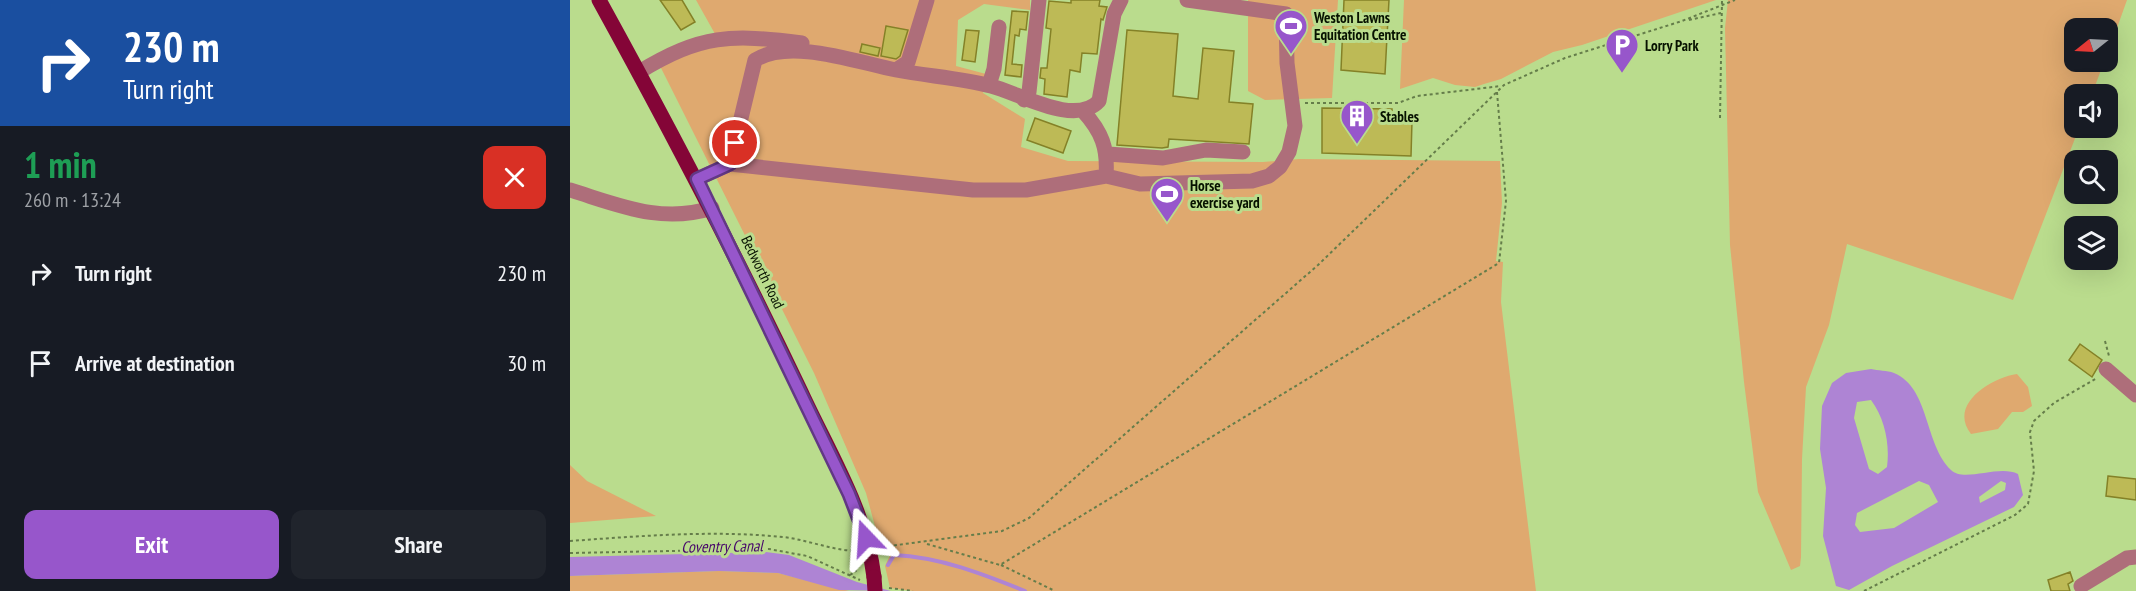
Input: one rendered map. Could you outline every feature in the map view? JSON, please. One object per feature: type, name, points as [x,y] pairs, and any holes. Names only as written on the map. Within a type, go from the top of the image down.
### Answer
[{"type":"main road","name":"Bedworth Road","points":[[599,0],[712,208],[849,494],[863,526],[864,550],[874,579]]},
{"type":"lane","points":[[896,70],[908,62],[927,0]]},
{"type":"lane","points":[[1024,100],[1029,92],[1039,0]]},
{"type":"lane","points":[[730,164],[755,60],[767,52],[793,50],[989,85],[1024,100],[1083,111],[1093,108],[1100,101],[1114,14],[1120,0]]},
{"type":"lane","points":[[697,179],[730,164],[973,190],[1026,190],[1106,176],[1140,184],[1208,184],[1252,181],[1269,176],[1280,167],[1289,153],[1295,126],[1287,63],[1287,7],[1187,0]]},
{"type":"lane","points":[[989,85],[994,69],[999,27]]},
{"type":"lane","points":[[639,72],[673,51],[716,38],[752,37],[811,44]]},
{"type":"lane","points":[[1083,111],[1092,121],[1108,153],[1106,176]]},
{"type":"lane","points":[[1108,153],[1163,158],[1206,150],[1243,152]]},
{"type":"lane","points":[[570,190],[660,216],[690,215],[712,208]]},
{"type":"lane","points":[[2106,369],[2136,395]]},
{"type":"lane","points":[[2081,586],[2127,558],[2136,557]]},
{"type":"path","points":[[1720,118],[1722,0]]},
{"type":"path","points":[[1682,21],[1735,0]]},
{"type":"path","points":[[1293,104],[1398,103],[1417,96],[1488,89],[1504,85],[1585,51],[1682,21],[1721,13]]},
{"type":"path","points":[[570,541],[632,536],[735,535],[782,537],[842,551],[864,550],[924,544],[1002,531],[1029,518],[1318,265],[1504,85]]},
{"type":"path","points":[[1000,564],[1499,263],[1506,201],[1497,92]]},
{"type":"path","points":[[1864,591],[2015,515],[2028,504],[2034,471],[2030,432],[2034,421],[2054,403],[2101,376],[2106,369],[2109,352],[2105,341]]},
{"type":"path","points":[[924,544],[1000,564],[1055,591]]},
{"type":"path","points":[[570,553],[769,549],[807,556],[850,574],[856,571],[853,567],[857,565],[864,550]]},
{"type":"shaded area","points":[[696,0],[1030,0],[1030,10],[984,4],[958,20],[956,66],[986,74],[983,93],[1025,119],[1021,147],[1068,161],[1263,162],[1299,159],[1500,161],[1502,203],[1496,261],[1503,262],[1501,302],[1536,591],[913,591],[890,588],[885,566],[891,553],[882,552],[866,493],[814,373],[660,66],[719,41]]},
{"type":"shaded area","name":"Weston Lawns Equitation Centre","points":[[1248,0],[1338,0],[1332,98],[1265,100],[1248,91]]},
{"type":"shaded area","points":[[1404,0],[1716,0],[1582,45],[1553,52],[1501,79],[1475,87],[1455,85],[1433,78],[1400,89]]},
{"type":"shaded area","points":[[1728,0],[2127,0],[2118,25],[2118,18],[2064,18],[2064,72],[2100,72],[2096,84],[2064,84],[2064,138],[2075,138],[2071,150],[2064,150],[2064,167],[2013,300],[1847,244],[1829,325],[1806,387],[1802,459],[1801,557],[1800,566],[1791,570],[1758,492],[1744,382],[1730,245],[1725,28]]},
{"type":"shaded area","points":[[1871,369],[1891,372],[1906,380],[1921,403],[1942,459],[1951,470],[1964,475],[2010,471],[2018,474],[2023,495],[2014,507],[1892,566],[1849,590],[1836,586],[1823,536],[1826,488],[1820,449],[1822,406],[1832,383],[1846,373]],"holes":[[[1871,400],[1883,423],[1888,449],[1887,467],[1878,474],[1869,469],[1854,418],[1857,402]],[[1919,481],[1929,485],[1938,502],[1894,528],[1860,532],[1855,525],[1857,513]],[[2001,481],[2006,483],[2005,490],[1980,503],[1979,497]]]},
{"type":"shaded area","points":[[2017,374],[2028,387],[2032,406],[2023,412],[2012,412],[1998,429],[1971,434],[1965,423],[1968,403],[1995,381]]},
{"type":"shaded area","points":[[570,465],[587,481],[656,516],[570,523]]},
{"type":"shaded area","points":[[766,552],[789,555],[857,582],[891,591],[839,590],[778,573],[719,571],[570,576],[570,557]]},
{"type":"shaded area","points":[[719,571],[778,573],[849,591],[570,591],[570,576]]},
{"type":"building","points":[[660,0],[682,0],[695,22],[681,30]]},
{"type":"building","points":[[1071,0],[1100,0],[1099,6],[1107,7],[1103,20],[1101,19],[1097,54],[1082,53],[1080,72],[1070,70],[1067,97],[1044,94],[1045,79],[1040,78],[1041,68],[1047,68],[1051,29],[1046,28],[1049,1],[1071,3]]},
{"type":"building","points":[[1344,0],[1389,0],[1385,74],[1341,70]]},
{"type":"building","points":[[1012,11],[1028,12],[1026,30],[1020,29],[1019,36],[1015,35],[1012,64],[1022,65],[1021,77],[1005,75]]},
{"type":"building","points":[[886,26],[908,30],[900,56],[896,59],[881,56]]},
{"type":"building","points":[[966,30],[979,31],[975,62],[962,60]]},
{"type":"building","points":[[1127,30],[1178,34],[1173,96],[1198,99],[1203,48],[1234,51],[1229,102],[1253,104],[1249,144],[1169,139],[1168,147],[1162,148],[1117,145]]},
{"type":"building","points":[[862,44],[880,48],[878,56],[860,52]]},
{"type":"building","points":[[1322,108],[1392,109],[1392,121],[1412,121],[1411,156],[1322,153]]},
{"type":"building","points":[[1035,118],[1071,131],[1063,153],[1027,140]]},
{"type":"building","points":[[2080,344],[2102,360],[2092,377],[2069,360]]},
{"type":"building","points":[[2108,476],[2136,479],[2136,500],[2106,496]]},
{"type":"building","points":[[2070,572],[2073,581],[2068,584],[2070,591],[2051,591],[2048,580]]},
{"type":"waterway","points":[[888,565],[894,555],[928,559],[977,573],[1025,591]]},
{"type":"place","name":"Weston Lawns Equitation Centre","points":[[1291,55]]},
{"type":"place","name":"Lorry Park","points":[[1622,74]]},
{"type":"place","name":"Stables","points":[[1357,145]]},
{"type":"place","name":"Horse exercise yard","points":[[1167,223]]},
{"type":"route","points":[[735,143],[730,164],[697,179],[849,494],[866,538]]},
{"type":"water label","name":"Coventry Canal","points":[[722,546]]}]
